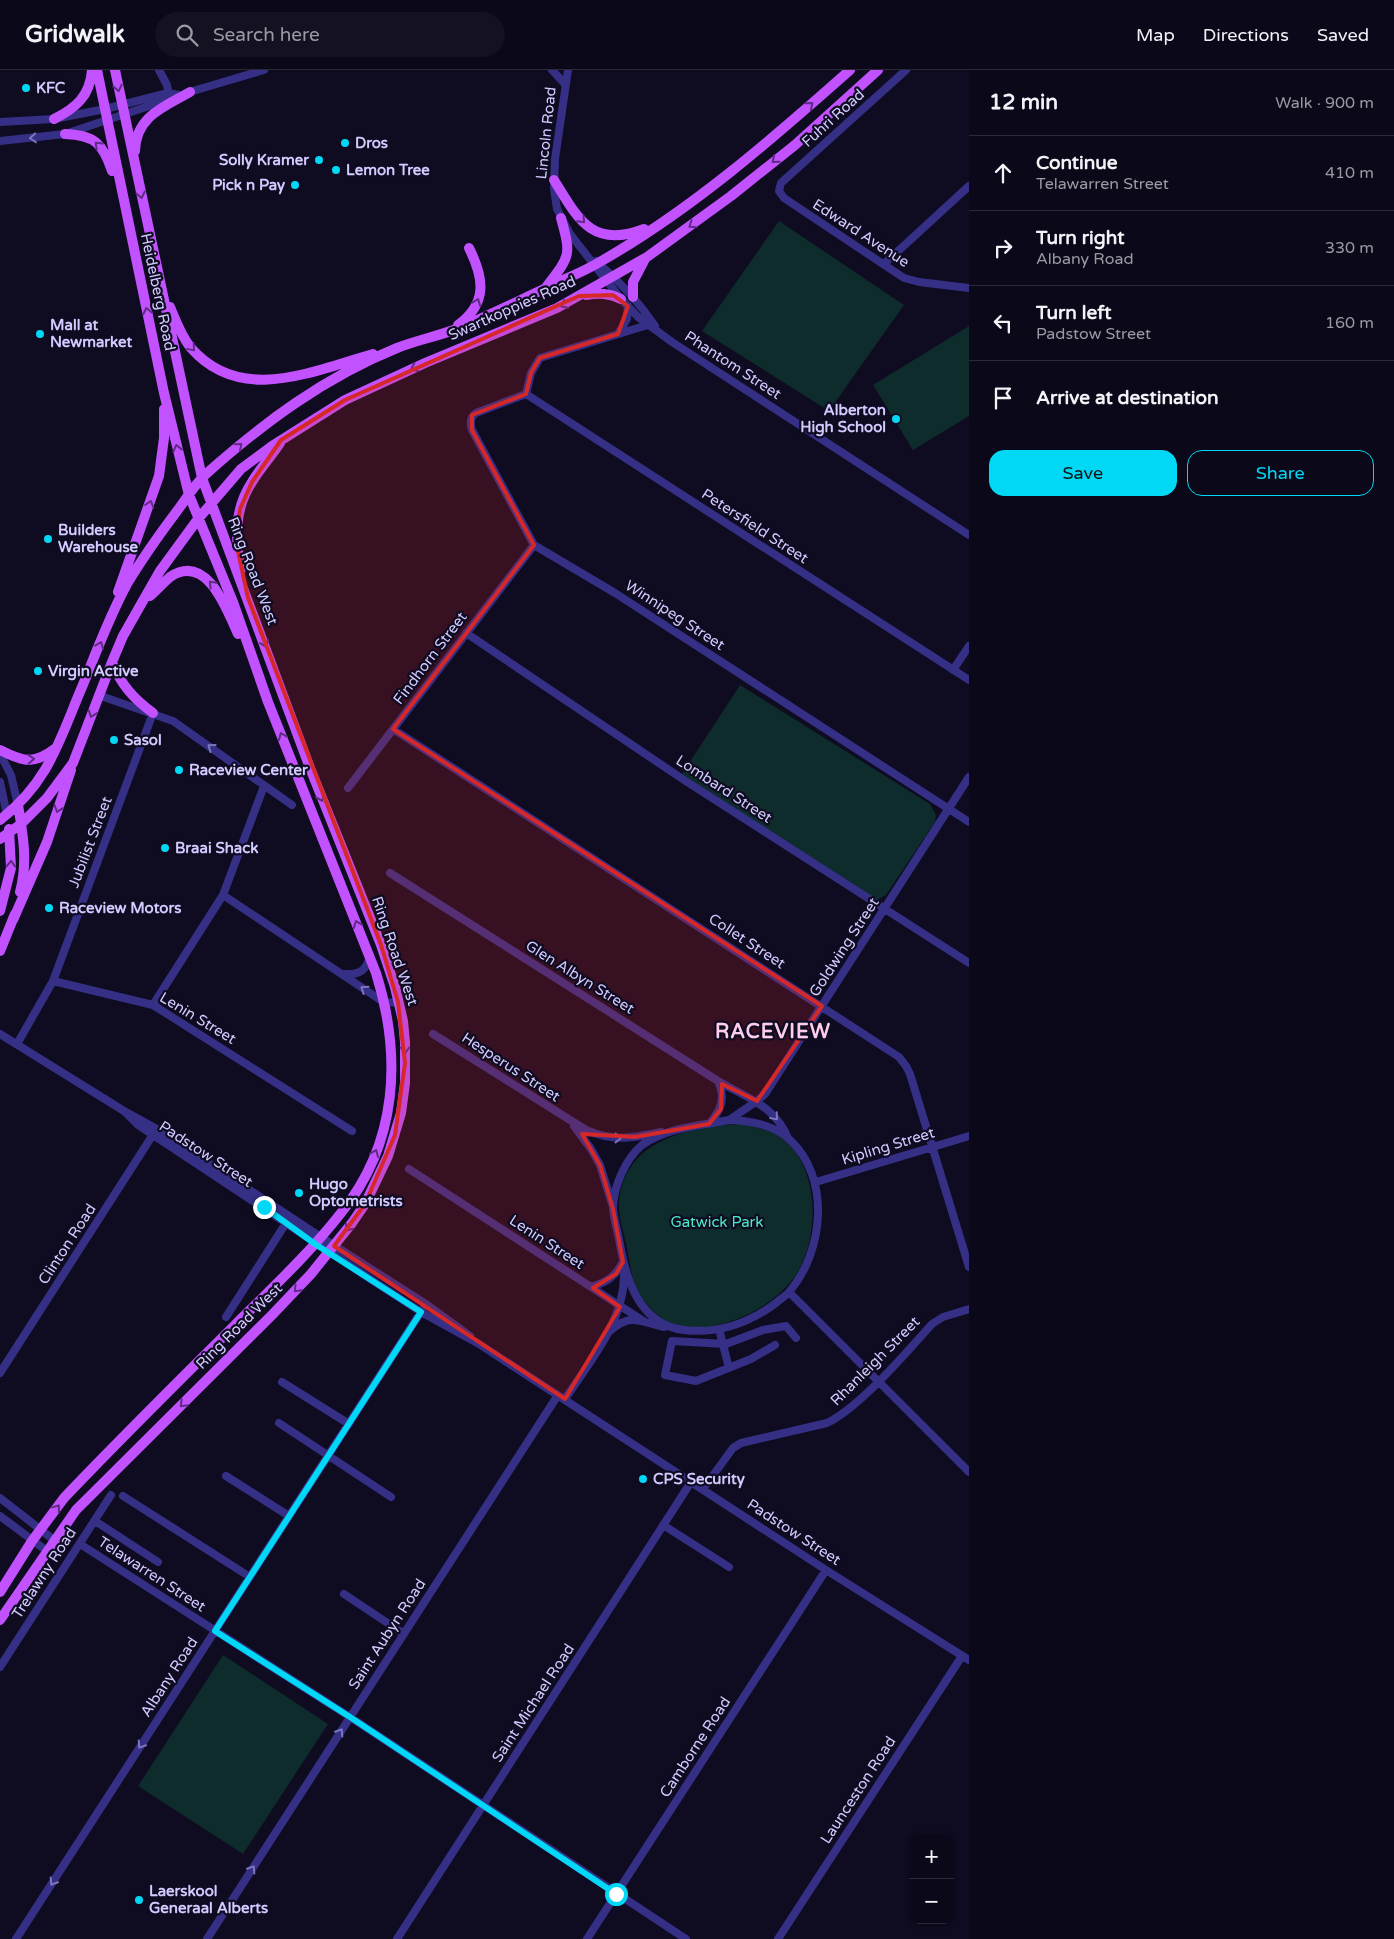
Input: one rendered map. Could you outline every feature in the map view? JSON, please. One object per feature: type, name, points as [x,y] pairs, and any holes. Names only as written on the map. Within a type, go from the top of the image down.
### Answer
[{"type":"main road","points":[[54,119],[68,112],[83,99],[89,89],[92,70]]},
{"type":"main road","name":"Heidelberg Road","points":[[97,70],[164,393],[189,495],[198,519]]},
{"type":"main road","name":"Heidelberg Road","points":[[114,70],[202,478],[210,502]]},
{"type":"main road","name":"Swartkoppies Road","points":[[112,616],[141,561],[202,478],[262,427],[296,402],[332,380],[398,348],[442,334],[487,316],[596,264],[663,221],[719,181],[758,150],[850,70]]},
{"type":"main road","name":"Swartkoppies Road","points":[[73,763],[98,695],[123,636],[160,571],[210,502],[241,469],[281,440],[353,396],[425,363],[557,308],[647,256],[738,191],[794,145],[878,70]]},
{"type":"main road","points":[[134,164],[135,139],[148,118],[155,111],[190,92]]},
{"type":"main road","points":[[65,134],[84,136],[102,147],[128,222]]},
{"type":"main road","points":[[554,180],[580,219],[602,234],[610,236],[625,235],[663,221]]},
{"type":"main road","points":[[545,288],[559,271],[568,252],[561,218]]},
{"type":"main road","points":[[442,334],[460,324],[476,307],[481,282],[469,248]]},
{"type":"main road","points":[[579,296],[604,293],[613,294],[628,301],[633,282],[647,256]]},
{"type":"main road","points":[[162,290],[190,347],[219,371],[234,377],[267,381],[284,378],[398,348]]},
{"type":"main road","points":[[0,911],[11,868],[9,832],[3,818],[18,804],[46,771],[60,745],[80,690],[112,616],[121,584],[159,476],[164,438],[164,393]]},
{"type":"main road","points":[[248,598],[236,542],[236,523],[245,493],[281,440]]},
{"type":"main road","name":"Ring Road West","points":[[0,1620],[76,1510],[272,1315],[332,1249],[365,1204],[378,1178],[395,1135],[401,1113],[406,1042],[398,1002],[381,945],[310,768],[248,598],[210,502]]},
{"type":"main road","name":"Ring Road West","points":[[0,1592],[32,1540],[64,1498],[318,1240],[342,1212],[356,1193],[374,1156],[386,1122],[392,1090],[392,1055],[385,1003],[370,955],[268,702],[233,602],[198,519]]},
{"type":"main road","points":[[140,606],[172,576],[183,572],[196,572],[206,578],[219,592],[238,634],[253,657]]},
{"type":"main road","points":[[112,662],[124,687],[138,702],[153,713]]},
{"type":"main road","points":[[0,752],[28,761],[43,758],[60,745]]},
{"type":"main road","points":[[0,839],[21,824],[47,798],[73,763]]},
{"type":"main road","points":[[0,951],[47,842],[73,763]]},
{"type":"main road","points":[[13,920],[24,877],[25,844],[18,804]]},
{"type":"street","points":[[159,70],[164,78],[169,96]]},
{"type":"street","points":[[0,141],[65,134],[106,114],[264,70]]},
{"type":"street","points":[[552,70],[565,84]]},
{"type":"street","name":"Lincoln Road","points":[[568,70],[554,180],[555,199],[561,218],[570,234],[596,264]]},
{"type":"street","name":"Fuhri Road","points":[[779,187],[781,182],[906,70]]},
{"type":"street","points":[[0,122],[106,114]]},
{"type":"street","points":[[884,264],[969,186]]},
{"type":"street","name":"Edward Avenue","points":[[779,187],[780,195],[784,198],[911,281],[969,288]]},
{"type":"street","name":"Phantom Street","points":[[596,264],[628,301],[646,312],[650,324],[659,332],[969,535]]},
{"type":"street","name":"Phantom Street","points":[[609,278],[628,301]]},
{"type":"street","points":[[618,334],[626,319],[628,301]]},
{"type":"street","points":[[534,545],[472,430],[471,419],[476,413],[526,394],[531,373],[540,358],[650,324]]},
{"type":"street","name":"Petersfield Street","points":[[526,394],[969,680]]},
{"type":"street","name":"Findhorn Street","points":[[348,788],[534,545]]},
{"type":"street","name":"Winnipeg Street","points":[[534,545],[615,593],[969,822]]},
{"type":"street","name":"Lombard Street","points":[[466,634],[684,780],[969,964]]},
{"type":"street","points":[[953,670],[969,646]]},
{"type":"street","points":[[98,695],[173,720],[292,805]]},
{"type":"street","name":"Jubilist Street","points":[[53,981],[153,713]]},
{"type":"street","name":"Collet Street","points":[[394,729],[899,1057],[906,1066],[933,1146],[969,1267]]},
{"type":"street","points":[[0,752],[11,775],[18,804]]},
{"type":"street","name":"Goldwing Street","points":[[729,1120],[765,1094],[969,777]]},
{"type":"street","points":[[0,782],[3,818]]},
{"type":"street","points":[[153,1005],[222,895],[264,786]]},
{"type":"street","name":"Glen Albyn Street","points":[[390,873],[718,1081],[757,1101],[773,1114],[783,1127],[788,1138]]},
{"type":"street","points":[[222,895],[385,1003],[398,1002]]},
{"type":"street","points":[[343,974],[359,974],[366,967],[370,955]]},
{"type":"street","points":[[17,1044],[53,981]]},
{"type":"street","name":"Lenin Street","points":[[53,981],[153,1005],[352,1131]]},
{"type":"street","name":"Padstow Street","points":[[0,1034],[124,1111],[332,1249],[426,1304],[466,1332],[479,1344]]},
{"type":"street","name":"Hesperus Street","points":[[434,1034],[573,1123],[602,1137],[615,1139],[635,1138],[729,1120]]},
{"type":"street","points":[[709,1124],[721,1109],[722,1094],[718,1081]]},
{"type":"street","points":[[608,1333],[624,1320],[645,1322],[689,1331],[719,1329],[740,1323],[763,1312],[789,1292],[804,1271],[816,1242],[818,1214],[816,1182],[806,1160],[788,1138],[772,1128],[752,1122],[729,1120]]},
{"type":"street","name":"Hesperus Street","points":[[573,1123],[600,1165],[613,1209],[623,1265]]},
{"type":"street","points":[[613,1209],[617,1186],[630,1160],[642,1146],[673,1130]]},
{"type":"street","name":"Padstow Street","points":[[155,1132],[286,1223],[318,1240]]},
{"type":"street","name":"Clinton Road","points":[[0,1373],[155,1132]]},
{"type":"street","name":"Kipling Street","points":[[816,1182],[969,1136]]},
{"type":"street","name":"Lenin Street","points":[[408,1169],[645,1322]]},
{"type":"street","points":[[226,1317],[286,1223]]},
{"type":"street","name":"Padstow Street","points":[[332,1249],[421,1312],[479,1344],[826,1570],[966,1658]]},
{"type":"street","points":[[591,1287],[610,1279],[623,1265]]},
{"type":"street","points":[[623,1265],[635,1295],[651,1316],[681,1330]]},
{"type":"street","name":"Saint Aubyn Road","points":[[207,1939],[404,1634],[562,1397],[608,1333],[620,1307],[623,1291],[623,1265]]},
{"type":"street","points":[[789,1292],[969,1472]]},
{"type":"street","name":"Albany Road","points":[[16,1939],[426,1304]]},
{"type":"street","name":"Rhanleigh Street","points":[[703,1489],[733,1448],[741,1443],[827,1423],[844,1413],[877,1382],[932,1324],[969,1309]]},
{"type":"street","points":[[775,1345],[751,1360],[696,1381],[665,1375],[672,1341],[723,1345],[763,1330],[786,1326],[796,1338]]},
{"type":"street","points":[[719,1329],[729,1368]]},
{"type":"street","points":[[282,1382],[349,1424]]},
{"type":"street","points":[[279,1423],[391,1497]]},
{"type":"street","points":[[226,1476],[289,1516]]},
{"type":"street","name":"Saint Michael Road","points":[[397,1939],[691,1482]]},
{"type":"street","name":"Trelawny Road","points":[[0,1666],[111,1495]]},
{"type":"street","points":[[122,1496],[250,1577]]},
{"type":"street","points":[[0,1498],[54,1540]]},
{"type":"street","points":[[0,1516],[47,1550]]},
{"type":"street","points":[[95,1521],[158,1562]]},
{"type":"street","points":[[663,1526],[729,1567]]},
{"type":"street","name":"Telawarren Street","points":[[80,1544],[350,1717],[686,1939]]},
{"type":"street","name":"Camborne Road","points":[[587,1939],[826,1570]]},
{"type":"street","points":[[344,1594],[404,1634]]},
{"type":"street","name":"Launceston Road","points":[[778,1939],[966,1658]]},
{"type":"highlighted area","points":[[613,295],[628,306],[618,334],[540,358],[531,373],[526,394],[472,415],[472,430],[534,545],[393,729],[822,1006],[757,1101],[722,1084],[721,1109],[709,1124],[635,1137],[582,1134],[600,1165],[613,1209],[623,1262],[616,1274],[593,1288],[620,1307],[565,1399],[334,1246],[365,1204],[395,1135],[405,1063],[398,1002],[381,945],[248,598],[236,542],[240,509],[252,482],[281,440],[345,400],[579,296]]},
{"type":"green space","points":[[779,221],[904,305],[829,411],[702,331]]},
{"type":"green space","points":[[969,326],[969,416],[913,450],[873,385]]},
{"type":"green space","points":[[740,685],[930,804],[936,815],[935,822],[886,895],[879,899],[874,899],[682,774]]},
{"type":"green space","name":"Gatwick Park","points":[[740,1124],[766,1130],[780,1137],[793,1150],[803,1166],[810,1184],[812,1204],[812,1225],[809,1245],[793,1279],[776,1296],[757,1310],[736,1320],[705,1327],[688,1328],[672,1324],[651,1309],[635,1286],[619,1212],[619,1202],[624,1181],[633,1164],[646,1151],[662,1141],[700,1129]]},
{"type":"green space","points":[[223,1655],[328,1724],[243,1854],[138,1786]]},
{"type":"place","name":"KFC","points":[[26,88]]},
{"type":"place","name":"Dros","points":[[345,143]]},
{"type":"place","name":"Solly Kramer","points":[[319,160]]},
{"type":"place","name":"Lemon Tree","points":[[336,170]]},
{"type":"place","name":"Pick n Pay","points":[[295,185]]},
{"type":"place","name":"Mall at Newmarket","points":[[40,334]]},
{"type":"place","name":"Alberton High School","points":[[896,419]]},
{"type":"place","name":"Builders Warehouse","points":[[48,539]]},
{"type":"place","name":"Virgin Active","points":[[38,671]]},
{"type":"place","name":"Sasol","points":[[114,740]]},
{"type":"place","name":"Raceview Center","points":[[179,770]]},
{"type":"place","name":"Braai Shack","points":[[165,848]]},
{"type":"place","name":"Raceview Motors","points":[[49,908]]},
{"type":"place","name":"Hugo Optometrists","points":[[299,1193]]},
{"type":"place","name":"CPS Security","points":[[643,1479]]},
{"type":"place","name":"Laerskool Generaal Alberts","points":[[139,1900]]},
{"type":"district","name":"RACEVIEW","points":[[773,1031]]},
{"type":"route","points":[[264,1207],[315,1244],[421,1312],[215,1631],[350,1717],[616,1894]]}]
